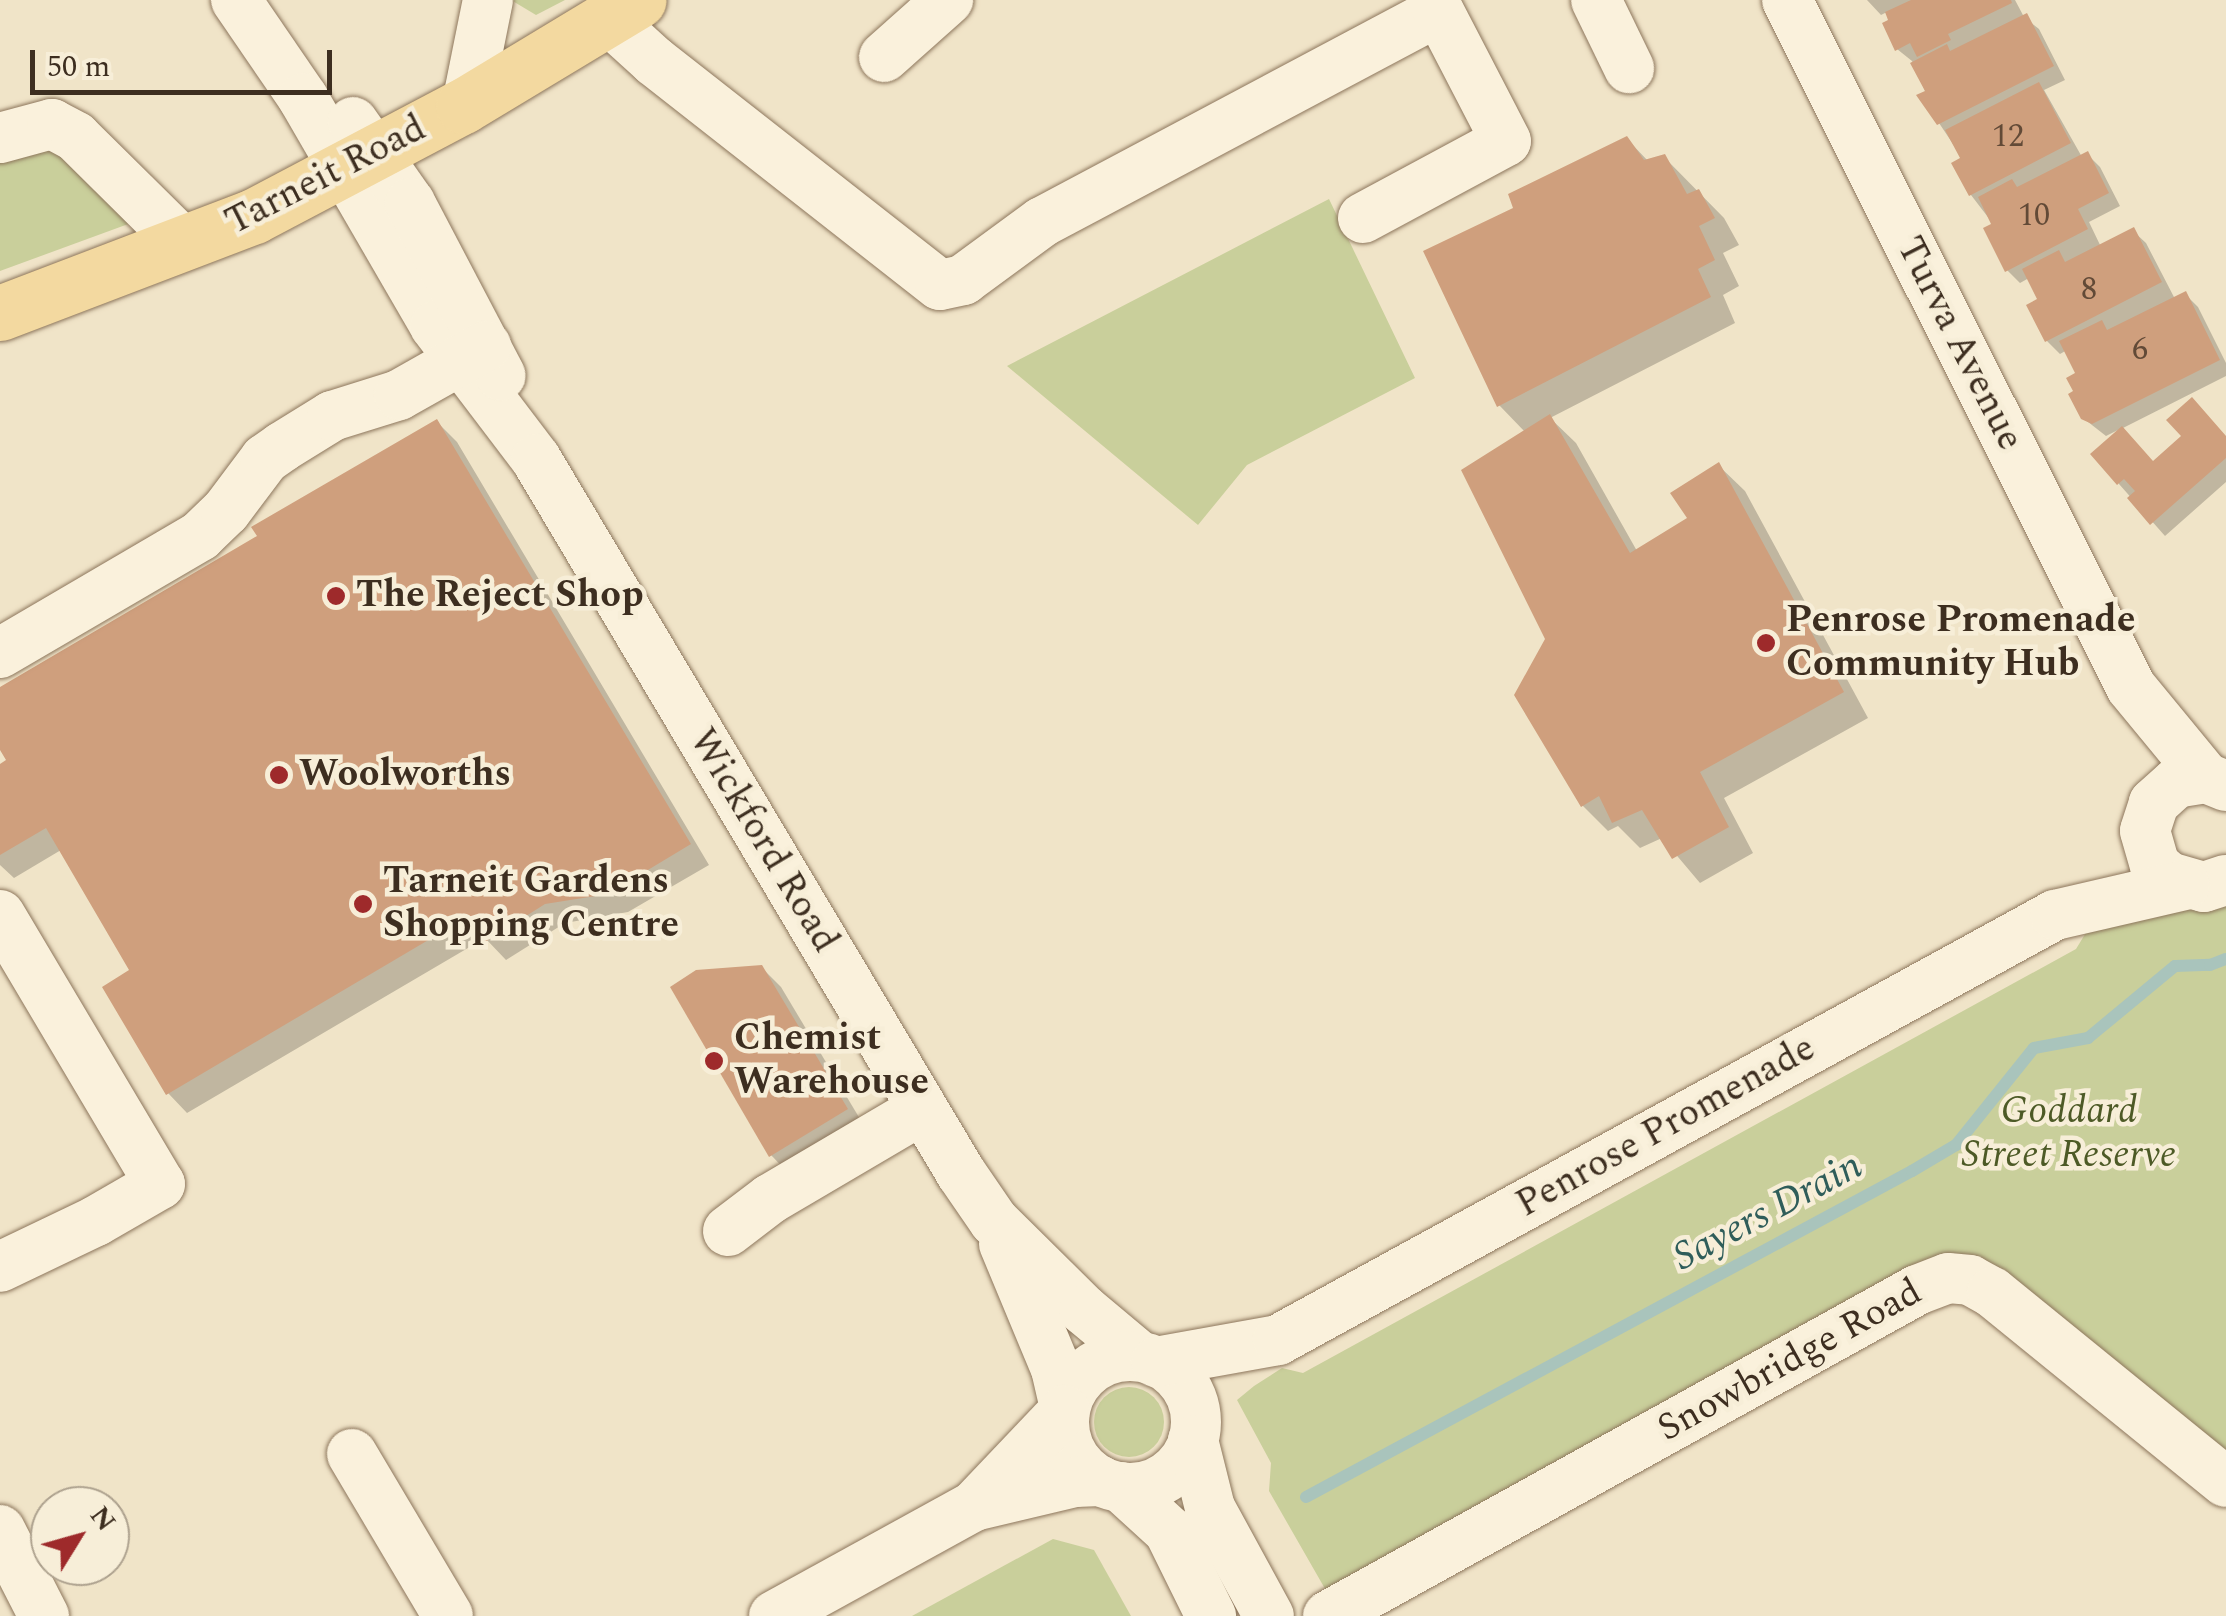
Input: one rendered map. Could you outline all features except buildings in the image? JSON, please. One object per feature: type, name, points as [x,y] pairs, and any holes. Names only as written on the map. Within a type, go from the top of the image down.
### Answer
[{"type":"main road","name":"Tarneit Road","points":[[0,313],[254,216],[467,104],[624,10]]},
{"type":"street","points":[[236,0],[360,160]]},
{"type":"street","points":[[268,0],[360,160]]},
{"type":"street","name":"Tarneit Road","points":[[467,104],[488,0]]},
{"type":"street","points":[[884,57],[948,0]]},
{"type":"street","points":[[1596,0],[1629,68]]},
{"type":"street","name":"Turva Avenue","points":[[1787,0],[2132,688],[2218,781]]},
{"type":"street","points":[[624,10],[654,61],[940,285],[963,280],[1042,222],[1435,6],[1506,141],[1363,218]]},
{"type":"street","name":"Tarneit Road","points":[[0,138],[52,124],[76,137],[184,245]]},
{"type":"street","name":"Wickford Road","points":[[360,160],[410,203],[473,354],[921,1110],[994,1221],[1050,1352],[1065,1409]]},
{"type":"street","points":[[4,642],[200,536],[226,511],[246,481],[282,447],[332,416],[382,403],[473,354]]},
{"type":"street","name":"Turva Avenue","points":[[2132,688],[2151,808],[2147,849],[2156,865],[2205,882]]},
{"type":"street","points":[[2151,808],[2176,783],[2218,781]]},
{"type":"street","name":"Penrose Promenade","points":[[1194,1437],[1278,1340],[2054,915],[2120,850],[2151,808]]},
{"type":"street","name":"Penrose Promenade","points":[[2054,915],[2205,882]]},
{"type":"street","points":[[0,914],[160,1184],[96,1221],[0,1267]]},
{"type":"street","points":[[728,1231],[770,1199],[921,1110]]},
{"type":"street","name":"Wickford Road","points":[[994,1221],[1084,1310],[1147,1359]]},
{"type":"street","name":"Snowbridge Road","points":[[1328,1616],[1916,1290],[1948,1278],[1970,1280],[1992,1292],[2226,1482]]},
{"type":"street","name":"Penrose Promenade","points":[[1147,1359],[1278,1340]]},
{"type":"street","points":[[974,1506],[1065,1409],[1075,1386],[1092,1368],[1114,1358],[1147,1359],[1187,1390],[1195,1410],[1194,1437],[1210,1508],[1269,1616]]},
{"type":"street","points":[[1065,1409],[1069,1446],[1084,1469],[1111,1484],[1169,1531],[1211,1616]]},
{"type":"street","points":[[774,1616],[974,1506],[1075,1482],[1146,1486],[1169,1475],[1194,1437]]},
{"type":"street","points":[[352,1454],[448,1616]]},
{"type":"street","points":[[0,1530],[44,1616]]},
{"type":"green space","points":[[511,0],[565,0],[536,15]]},
{"type":"green space","points":[[50,145],[131,223],[0,271],[0,156]]},
{"type":"green space","points":[[1329,199],[1415,378],[1247,465],[1198,525],[1007,366]]},
{"type":"green space","name":"Goddard Street Reserve","points":[[2226,902],[2226,1461],[1993,1272],[1328,1594],[1269,1491],[1271,1463],[1237,1400],[1254,1386],[1282,1368],[1303,1373],[2076,949],[2090,926]]},
{"type":"green space","points":[[1129,1387],[1154,1397],[1164,1422],[1154,1447],[1129,1457],[1104,1447],[1094,1422],[1104,1397]]},
{"type":"green space","points":[[1053,1539],[1094,1550],[1131,1616],[912,1616]]},
{"type":"waterway","name":"Sayers Drain","points":[[1306,1497],[1912,1171],[1956,1145],[2034,1048],[2088,1038],[2175,966],[2210,965],[2226,959]]},
{"type":"place","name":"The Reject Shop","points":[[336,596]]},
{"type":"place","name":"Penrose Promenade Community Hub","points":[[1766,643]]},
{"type":"place","name":"Woolworths","points":[[279,775]]},
{"type":"place","name":"Tarneit Gardens Shopping Centre","points":[[363,904]]},
{"type":"place","name":"Chemist Warehouse","points":[[714,1061]]}]
